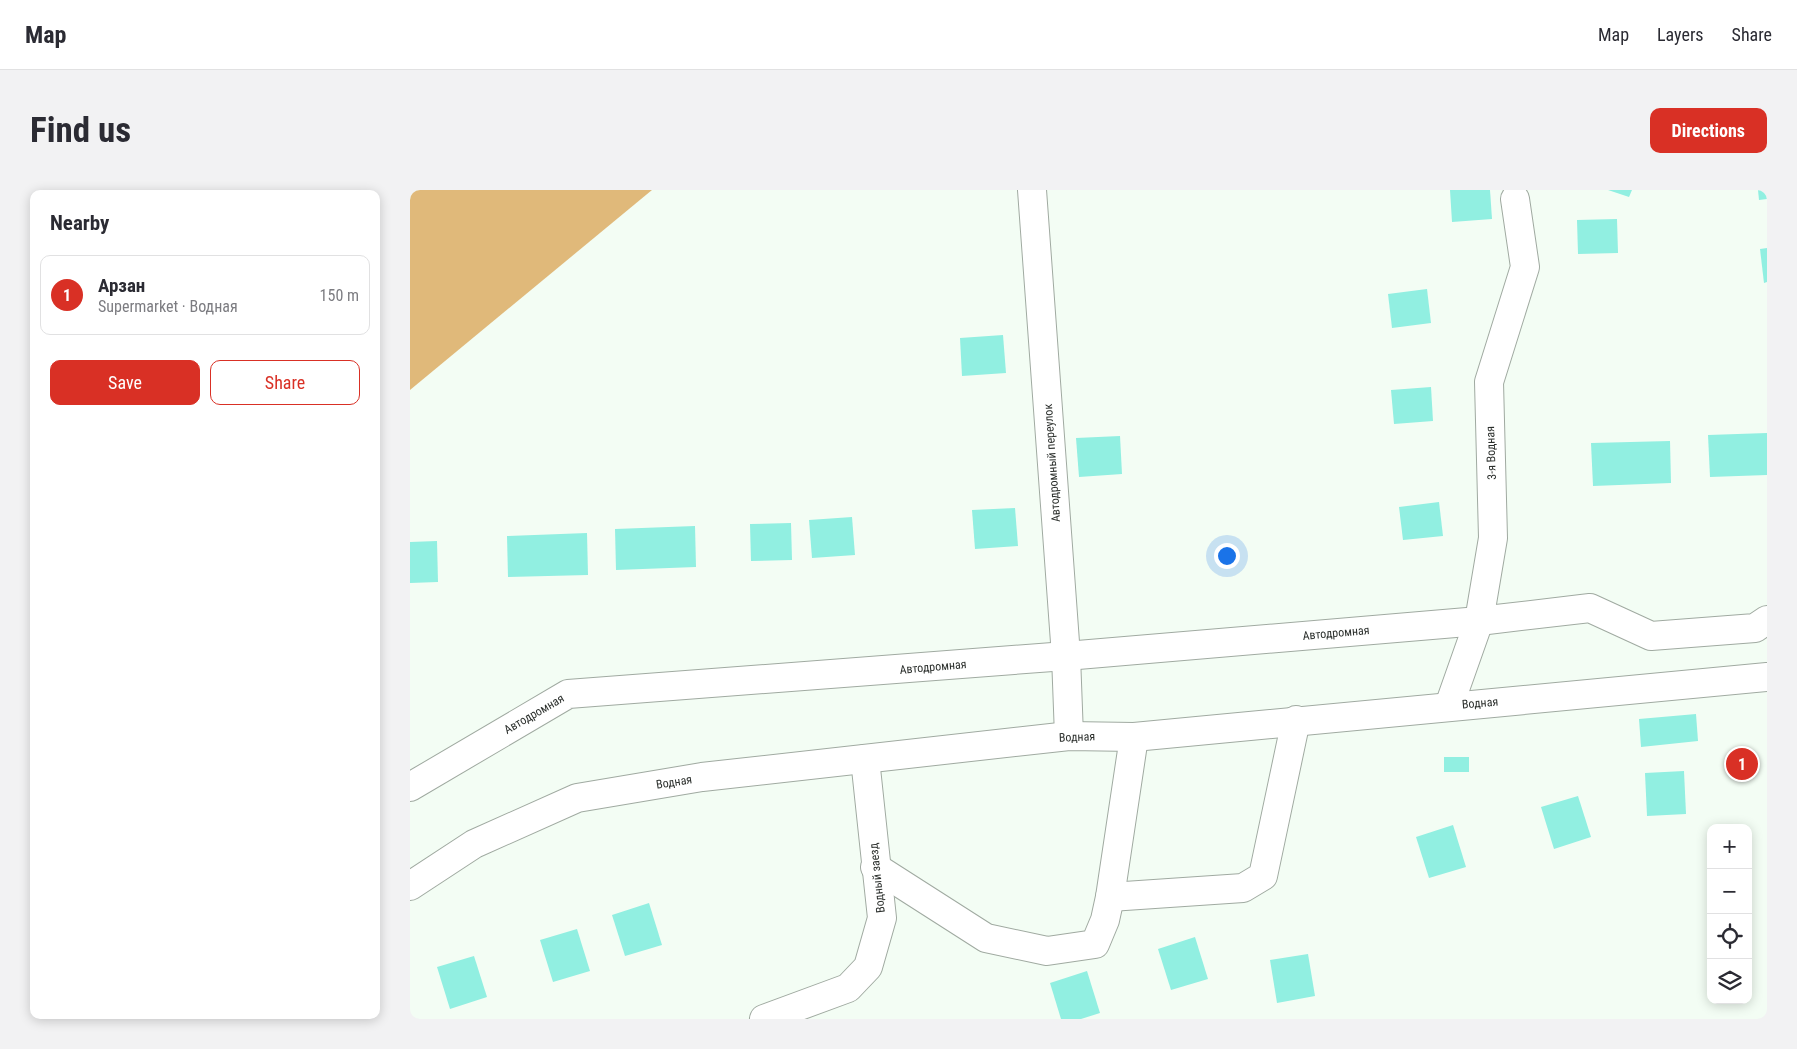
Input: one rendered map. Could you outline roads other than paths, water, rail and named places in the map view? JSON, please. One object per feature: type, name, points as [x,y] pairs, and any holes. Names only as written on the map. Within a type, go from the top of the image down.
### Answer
[{"type":"street","name":"Автодромный переулок","points":[[1032,190],[1066,656],[1069,736]]},
{"type":"street","name":"3-я Водная","points":[[1450,706],[1479,620],[1494,538],[1489,382],[1525,267],[1515,199]]},
{"type":"street","name":"Автодромная","points":[[410,787],[568,694],[1066,656],[1479,620],[1590,608],[1651,636],[1755,628],[1767,620]]},
{"type":"street","name":"Водная","points":[[410,886],[474,844],[578,798],[702,777],[1069,736],[1134,737],[1296,720],[1767,677]]},
{"type":"street","points":[[1110,897],[1243,888],[1263,876],[1296,720]]},
{"type":"street","points":[[876,867],[986,938],[1047,951],[1095,944],[1105,920],[1110,897],[1134,737]]},
{"type":"street","name":"Водный заезд","points":[[764,1019],[848,988],[868,967],[882,918],[865,759]]},
{"type":"place","name":"Арзан","points":[[1742,764]]}]
